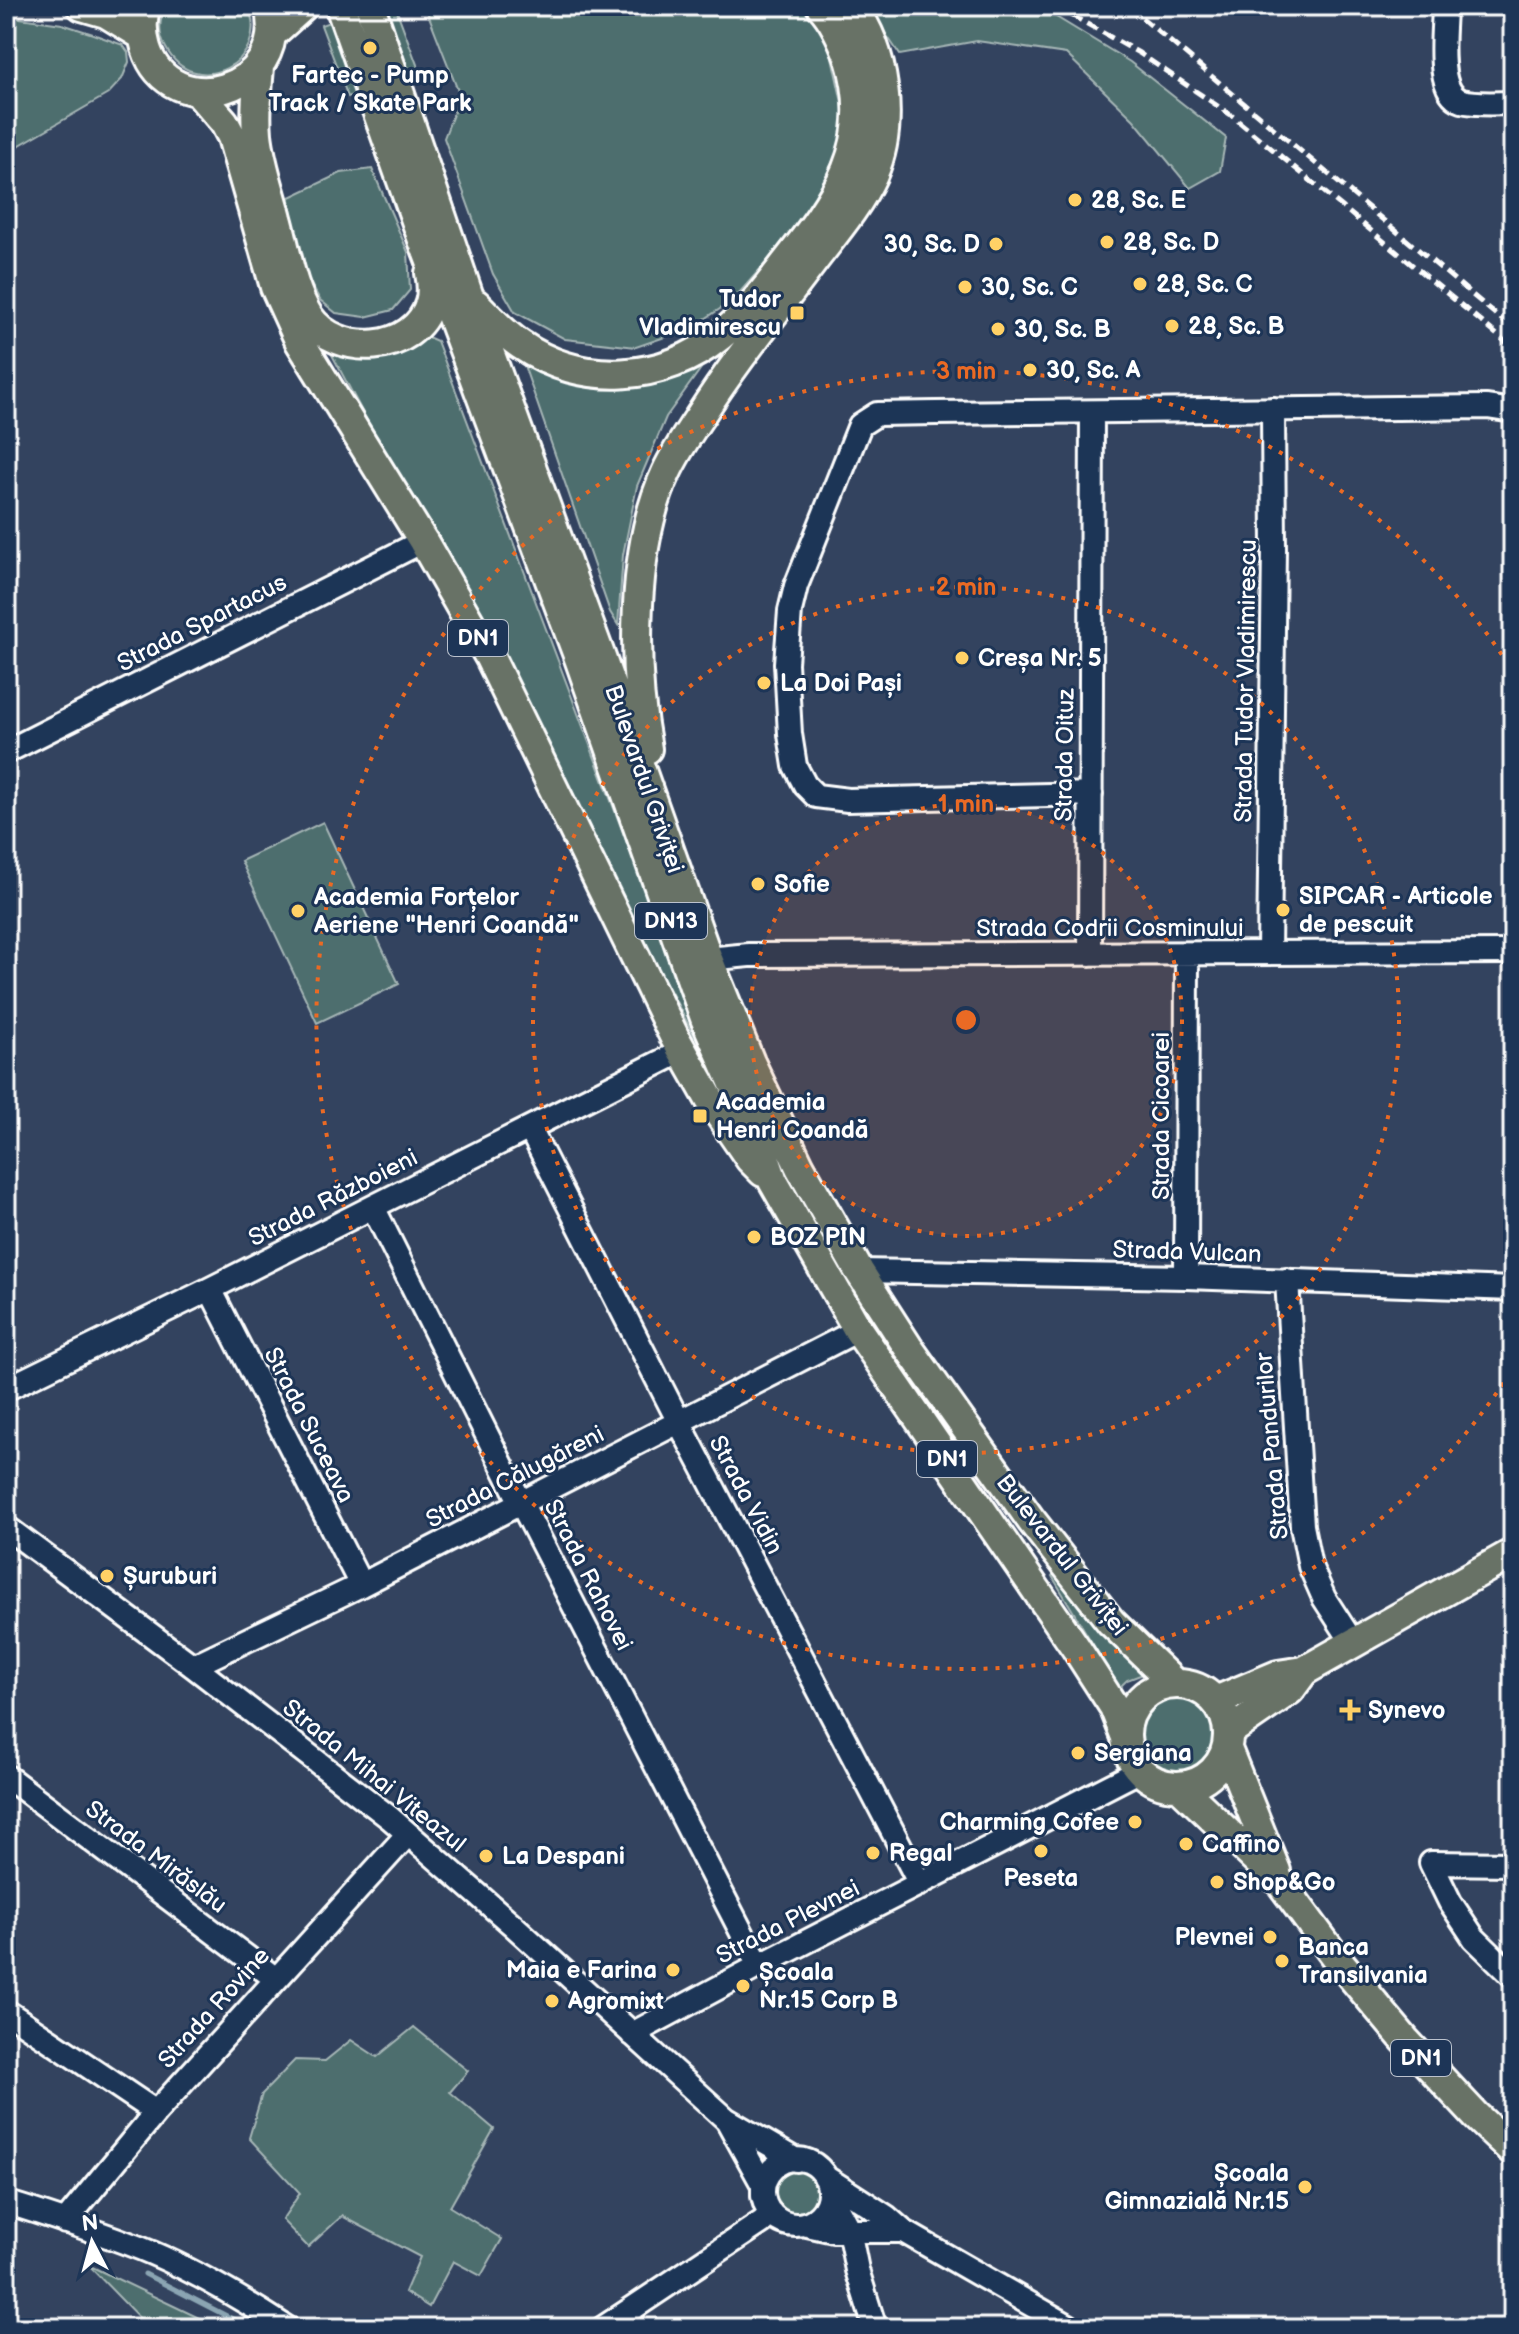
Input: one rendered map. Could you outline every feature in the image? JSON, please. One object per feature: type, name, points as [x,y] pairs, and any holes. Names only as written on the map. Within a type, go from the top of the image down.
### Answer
[{"type":"main road","points":[[82,6],[106,13],[142,35]]},
{"type":"main road","points":[[146,6],[142,35],[149,55],[172,81],[197,91],[231,87],[246,79],[259,67],[268,51],[271,20],[303,6]]},
{"type":"main road","name":"Bulevardul Griviței","points":[[340,6],[400,135],[469,297],[708,959],[750,1062],[800,1167],[859,1271],[908,1347],[1062,1562],[1111,1622],[1175,1684]]},
{"type":"main road","name":"Bulevardul Griviței","points":[[370,6],[423,240],[579,658],[705,1018],[760,1143],[773,1181],[858,1330],[1076,1648],[1114,1707],[1125,1735]]},
{"type":"main road","points":[[469,297],[522,346],[549,361],[585,372],[613,375],[645,371],[674,363],[720,336],[767,287],[813,228],[836,194],[850,164],[859,114],[853,71],[844,41],[821,6]]},
{"type":"main road","name":"DN1","points":[[662,832],[642,722],[638,674],[637,629],[645,543],[665,475],[679,448],[723,380],[841,225],[872,175],[879,157],[884,130],[884,95],[870,39],[852,6]]},
{"type":"main road","points":[[259,67],[256,107],[260,153],[298,294],[309,317],[322,331],[335,339],[364,346],[383,343],[410,330],[425,314],[430,303],[432,289],[423,240]]},
{"type":"main road","name":"Bulevardul Griviței","points":[[197,91],[224,122],[232,137],[275,287],[289,321],[490,658],[682,1051],[713,1105],[750,1159],[773,1181]]},
{"type":"main road","points":[[1216,1701],[1278,1675],[1304,1671],[1513,1553]]},
{"type":"main road","points":[[1180,1787],[1196,1783],[1209,1775],[1220,1764],[1228,1741],[1290,1690],[1304,1671]]},
{"type":"main road","points":[[1125,1735],[1128,1717],[1135,1704],[1146,1693],[1160,1686],[1175,1684]]},
{"type":"main road","name":"DN1","points":[[1175,1684],[1197,1688],[1216,1701],[1225,1715],[1228,1741],[1281,1883]]},
{"type":"main road","name":"DN1","points":[[1125,1735],[1128,1753],[1139,1771],[1156,1782],[1180,1787],[1281,1883],[1337,1959],[1405,2040],[1513,2151]]},
{"type":"street","points":[[1444,6],[1443,75],[1449,93],[1458,100],[1470,102],[1513,103]]},
{"type":"street","points":[[1091,794],[848,800],[816,796],[805,785],[795,766],[790,734],[786,663],[790,611],[796,586],[860,425],[877,414],[1487,407],[1513,411]]},
{"type":"street","name":"Strada Tudor Vladimirescu","points":[[1269,953],[1273,409]]},
{"type":"street","name":"Strada Oituz","points":[[1090,954],[1092,412]]},
{"type":"street","name":"Strada Spartacus","points":[[6,752],[423,541]]},
{"type":"street","name":"Strada Codrii Cosminului","points":[[708,959],[749,955],[1513,952]]},
{"type":"street","name":"Strada Cicoarei","points":[[1186,1277],[1187,954]]},
{"type":"street","name":"Strada Războieni","points":[[6,1389],[682,1051]]},
{"type":"street","name":"Strada Vidin","points":[[530,1129],[920,1884]]},
{"type":"street","name":"Strada Rahovei","points":[[373,1207],[759,1966]]},
{"type":"street","name":"Strada Vulcan","points":[[859,1271],[1186,1277],[1513,1289]]},
{"type":"street","name":"Strada Pandurilor","points":[[1287,1280],[1302,1526],[1310,1566],[1324,1598],[1353,1643]]},
{"type":"street","name":"Strada Suceava","points":[[210,1289],[361,1585]]},
{"type":"street","name":"Strada Călugăreni","points":[[193,1666],[361,1585],[858,1330]]},
{"type":"street","name":"Strada Mihai Viteazul","points":[[6,1527],[193,1666],[408,1834],[726,2119],[796,2160]]},
{"type":"street","name":"Strada Plevnei","points":[[632,2034],[1139,1771]]},
{"type":"street","name":"Strada Mirăslău","points":[[6,1776],[276,1979]]},
{"type":"street","name":"Strada Rovine","points":[[65,2222],[156,2112],[408,1834]]},
{"type":"street","points":[[1513,1864],[1431,1863],[1450,1902],[1474,1938],[1513,1976]]},
{"type":"street","points":[[6,2011],[156,2112]]},
{"type":"street","name":"Strada Mihai Viteazul","points":[[726,2119],[763,2185],[767,2205]]},
{"type":"street","points":[[603,2328],[762,2222],[767,2205],[766,2180],[771,2171],[785,2161],[796,2160],[813,2164],[849,2230],[875,2328]]},
{"type":"street","points":[[800,2224],[821,2213],[827,2204],[827,2185]]},
{"type":"street","points":[[827,2185],[872,2206],[903,2231],[1072,2328]]},
{"type":"street","points":[[6,2202],[154,2254],[206,2279],[287,2328]]},
{"type":"street","points":[[767,2205],[782,2222],[834,2231],[903,2231]]},
{"type":"street","points":[[800,2224],[842,2251],[857,2269]]},
{"type":"street","points":[[857,2269],[874,2244],[903,2231]]},
{"type":"green space","points":[[166,6],[248,6],[253,26],[249,44],[240,58],[226,68],[211,73],[194,72],[179,64],[163,43],[160,27]]},
{"type":"green space","name":"Fartec - Pump Track / Skate Park","points":[[374,6],[395,6],[419,70],[348,97],[321,25]]},
{"type":"green space","points":[[425,6],[797,6],[825,25],[848,130],[806,217],[732,301],[691,328],[636,347],[565,339],[515,312],[493,274],[444,138],[460,96]]},
{"type":"green space","points":[[867,6],[1038,6],[1130,62],[1226,138],[1220,171],[1190,188],[1134,120],[1066,54],[977,41],[900,55]]},
{"type":"green space","points":[[6,16],[62,24],[123,45],[129,62],[122,79],[108,94],[6,153]]},
{"type":"green space","points":[[372,169],[408,252],[410,290],[393,310],[365,317],[336,313],[320,300],[267,208],[341,173]]},
{"type":"green space","points":[[421,334],[437,341],[702,1041],[698,1043],[323,338]]},
{"type":"green space","points":[[519,351],[562,374],[696,359],[702,367],[666,417],[637,486],[623,555],[618,625],[610,612]]},
{"type":"green space","points":[[323,822],[399,984],[317,1023],[241,861]]},
{"type":"green space","points":[[1058,1572],[1143,1674],[1127,1680],[1119,1688],[1052,1576]]},
{"type":"green space","points":[[1177,1695],[1192,1698],[1205,1707],[1214,1720],[1217,1735],[1214,1750],[1205,1763],[1192,1772],[1177,1775],[1162,1772],[1149,1763],[1140,1750],[1137,1735],[1140,1720],[1149,1707],[1162,1698]]},
{"type":"green space","points":[[414,2027],[468,2071],[450,2092],[494,2129],[450,2207],[502,2239],[481,2276],[453,2261],[429,2307],[405,2292],[420,2257],[342,2216],[308,2247],[282,2220],[300,2193],[249,2138],[262,2094],[295,2060],[325,2061],[351,2040],[377,2057]]},
{"type":"green space","points":[[797,2170],[814,2177],[821,2194],[814,2211],[797,2218],[780,2211],[773,2194],[780,2177]]},
{"type":"green space","points":[[88,2265],[220,2328],[149,2328]]},
{"type":"waterway","points":[[145,2274],[250,2328]]},
{"type":"railway","points":[[1055,6],[1139,53],[1231,115],[1513,348]]},
{"type":"railway","points":[[1128,6],[1513,329]]},
{"type":"place","name":"Fartec - Pump Track / Skate Park","points":[[370,48]]},
{"type":"place","name":"28, Sc. E","points":[[1075,200]]},
{"type":"place","name":"28, Sc. D","points":[[1107,242]]},
{"type":"place","name":"30, Sc. D","points":[[996,244]]},
{"type":"place","name":"28, Sc. C","points":[[1140,284]]},
{"type":"place","name":"30, Sc. C","points":[[965,287]]},
{"type":"place","name":"Tudor Vladimirescu","points":[[797,313]]},
{"type":"place","name":"28, Sc. B","points":[[1172,326]]},
{"type":"place","name":"30, Sc. B","points":[[998,329]]},
{"type":"place","name":"30, Sc. A","points":[[1030,370]]},
{"type":"place","name":"Creșa Nr. 5","points":[[962,658]]},
{"type":"place","name":"La Doi Pași","points":[[764,683]]},
{"type":"place","name":"Sofie","points":[[758,884]]},
{"type":"place","name":"SIPCAR - Articole de pescuit","points":[[1283,910]]},
{"type":"place","name":"Academia Forțelor Aeriene \"Henri Coandă\"","points":[[298,911]]},
{"type":"place","name":"Academia Henri Coandă","points":[[700,1116]]},
{"type":"place","name":"BOZ PIN","points":[[754,1237]]},
{"type":"place","name":"Șuruburi","points":[[107,1576]]},
{"type":"place","name":"Synevo","points":[[1350,1710]]},
{"type":"place","name":"Sergiana","points":[[1078,1753]]},
{"type":"place","name":"Charming Cofee","points":[[1135,1822]]},
{"type":"place","name":"Caffino","points":[[1186,1844]]},
{"type":"place","name":"Peseta","points":[[1041,1851]]},
{"type":"place","name":"Regal","points":[[873,1853]]},
{"type":"place","name":"La Despani","points":[[486,1856]]},
{"type":"place","name":"Shop&Go","points":[[1217,1882]]},
{"type":"place","name":"Plevnei","points":[[1270,1937]]},
{"type":"place","name":"Banca Transilvania","points":[[1282,1961]]},
{"type":"place","name":"Maia e Farina","points":[[673,1970]]},
{"type":"place","name":"Școala Nr.15 Corp B","points":[[743,1986]]},
{"type":"place","name":"Agromixt","points":[[552,2001]]},
{"type":"place","name":"Școala Gimnazială Nr.15","points":[[1305,2187]]}]
